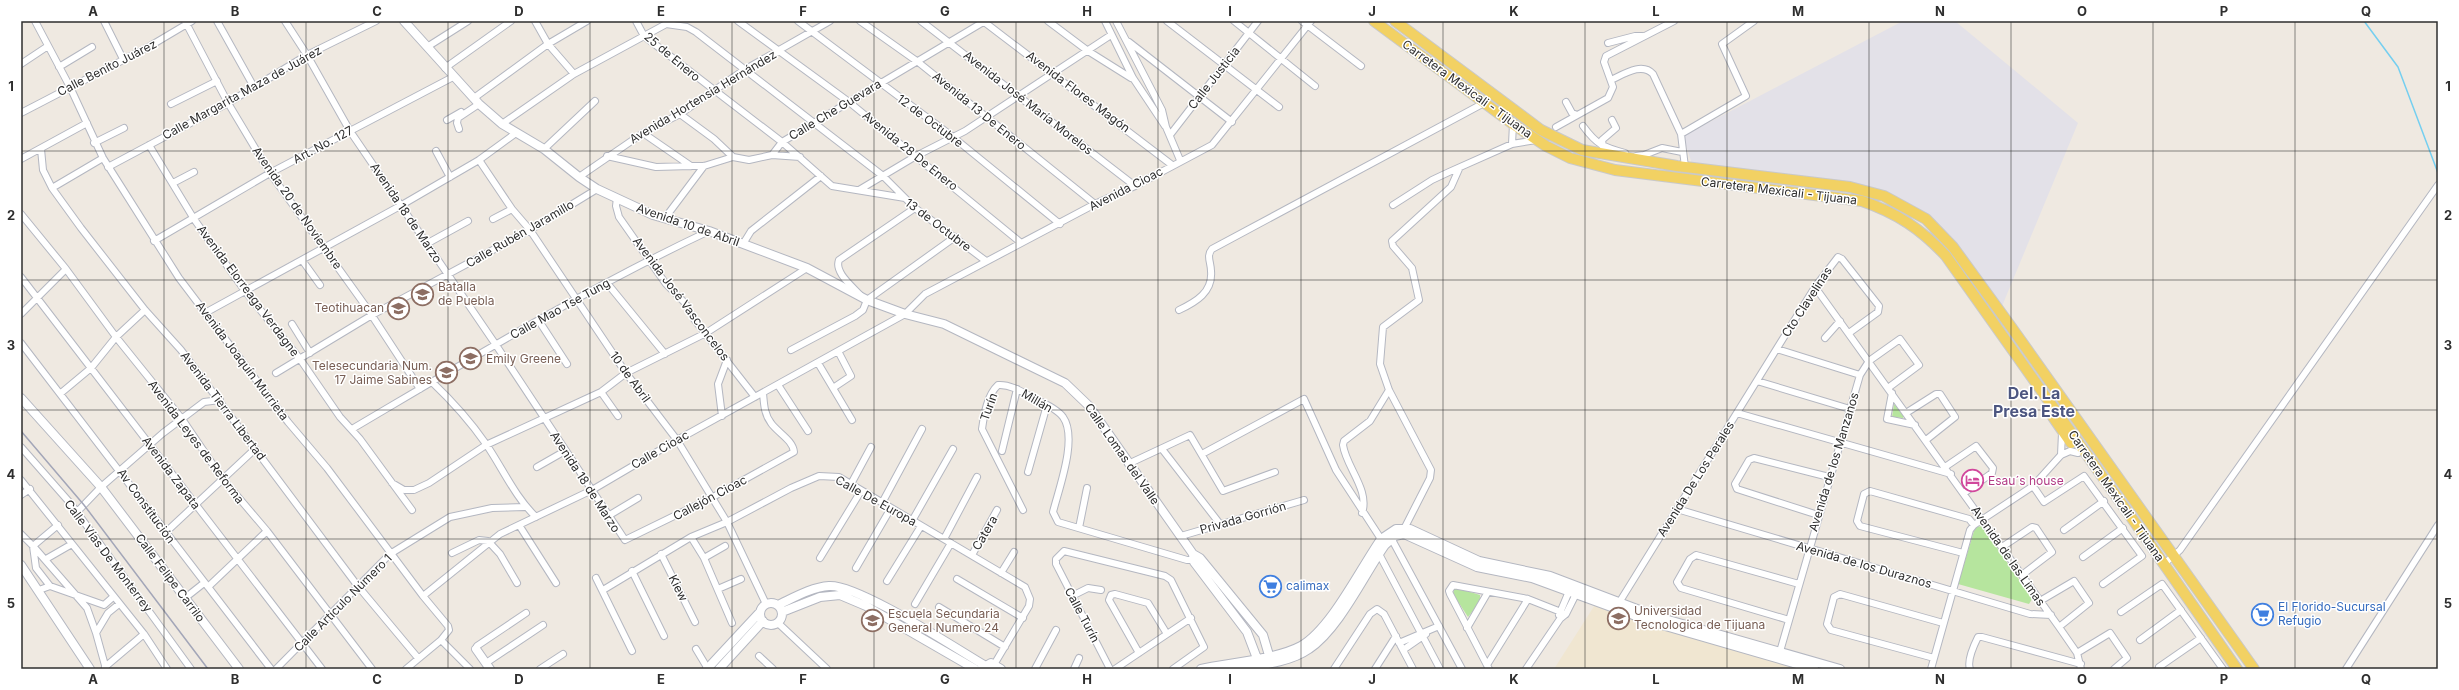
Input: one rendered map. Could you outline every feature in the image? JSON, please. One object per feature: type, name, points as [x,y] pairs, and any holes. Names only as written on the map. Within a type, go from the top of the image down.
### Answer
[{"type":"main road","name":"Carretera Mexicali - Tijuana","points":[[1374,21],[1513,124],[1536,140],[1570,158],[1615,170],[1862,201],[1898,215],[1922,231],[1946,256],[2237,669]]},
{"type":"main road","name":"Carretera Mexicali - Tijuana","points":[[1395,21],[1487,90],[1554,137],[1582,150],[1598,154],[1685,167],[1812,181],[1864,190],[1900,203],[1926,219],[1954,247],[2254,669]]},
{"type":"main road","points":[[2040,388],[2046,407],[2062,431],[2151,556],[2158,563],[2164,564]]},
{"type":"street","name":"Avenida Joaquín Murrieta","points":[[35,21],[70,87],[87,123],[94,143],[154,241],[205,313],[288,422],[327,468],[390,554],[448,626],[449,630],[441,640]]},
{"type":"street","points":[[104,21],[123,58]]},
{"type":"street","points":[[217,21],[254,87]]},
{"type":"street","name":"Avenida 18 de Marzo","points":[[285,21],[307,55],[350,131],[400,206],[428,243],[625,540]]},
{"type":"street","name":"Calle Margarita Maza de Juárez","points":[[108,166],[228,103],[307,55],[376,21]]},
{"type":"street","name":"Avenida 10 de Abril","points":[[404,21],[453,77],[502,124],[544,149],[579,178],[597,189],[653,215],[709,231],[807,268],[864,298],[905,314]]},
{"type":"street","points":[[427,47],[468,21]]},
{"type":"street","points":[[445,68],[511,21]]},
{"type":"street","points":[[535,21],[548,44],[574,74]]},
{"type":"street","points":[[459,128],[457,123],[458,118],[477,101],[548,44],[587,21]]},
{"type":"street","name":"25 de Enero","points":[[636,21],[644,36],[712,90],[782,142]]},
{"type":"street","name":"Avenida 28 De Enero","points":[[738,21],[849,102],[1020,242]]},
{"type":"street","name":"12 de Octubre","points":[[798,21],[953,137],[1060,224]]},
{"type":"street","name":"Avenida Hortensia Hernández","points":[[579,178],[608,156],[643,133],[680,114],[712,90],[744,70],[780,51],[830,21]]},
{"type":"street","name":"Avenida 13 De Enero","points":[[860,21],[918,62],[1095,204]]},
{"type":"street","name":"Avenida José María Morelos","points":[[921,21],[1135,186]]},
{"type":"street","name":"Calle Che Guevara","points":[[772,155],[782,142],[918,62],[984,21]]},
{"type":"street","name":"Avenida Flores Magón","points":[[984,21],[1053,72],[1172,165]]},
{"type":"street","points":[[1048,21],[1088,51],[1133,78]]},
{"type":"street","points":[[1105,21],[1133,78],[1166,127],[1180,160]]},
{"type":"street","points":[[1116,21],[1162,110],[1166,127]]},
{"type":"street","points":[[1167,21],[1279,107]]},
{"type":"street","points":[[1234,21],[1315,86]]},
{"type":"street","name":"Calle Justicia","points":[[1170,135],[1198,96],[1258,21]]},
{"type":"street","points":[[1302,21],[1309,23],[1361,66]]},
{"type":"street","points":[[1556,127],[1608,98],[1613,87],[1604,58],[1674,21]]},
{"type":"street","points":[[1681,134],[1746,96],[1722,44],[1754,21]]},
{"type":"street","name":"Calle Benito Juárez","points":[[21,113],[123,58],[150,46],[188,22]]},
{"type":"street","name":"Avenida 20 de Noviembre","points":[[188,22],[228,103],[270,173],[372,315],[420,389]]},
{"type":"street","points":[[502,124],[574,74],[669,23],[687,27],[696,32],[744,70],[816,122],[883,176],[905,198]]},
{"type":"street","name":"Avenida Cioac","points":[[905,314],[925,294],[1020,242],[1060,224],[1095,204],[1135,186],[1180,160],[1212,145],[1232,122],[1280,58],[1309,23]]},
{"type":"street","points":[[859,190],[986,117],[1111,35]]},
{"type":"street","points":[[1608,43],[1635,36],[1644,37]]},
{"type":"street","points":[[1127,41],[1232,122]]},
{"type":"street","points":[[21,64],[48,46]]},
{"type":"street","points":[[59,67],[92,47]]},
{"type":"street","points":[[1611,80],[1635,69],[1649,70],[1681,134],[1685,167]]},
{"type":"street","name":"Art. No. 127","points":[[154,241],[194,219],[270,173],[453,77]]},
{"type":"street","points":[[171,104],[217,81]]},
{"type":"street","points":[[447,120],[477,101]]},
{"type":"street","points":[[544,149],[595,101]]},
{"type":"street","points":[[1566,102],[1572,113],[1577,116]]},
{"type":"street","points":[[1179,310],[1194,303],[1204,295],[1211,279],[1208,257],[1212,250],[1484,103]]},
{"type":"street","points":[[680,114],[714,139],[733,157]]},
{"type":"street","points":[[1603,147],[1602,140],[1616,128],[1612,120]]},
{"type":"street","points":[[21,158],[41,149],[87,123]]},
{"type":"street","points":[[1512,144],[1513,124]]},
{"type":"street","points":[[1583,126],[1593,140],[1603,147],[1636,156],[1662,148],[1682,152]]},
{"type":"street","points":[[94,143],[124,128]]},
{"type":"street","points":[[205,313],[400,206],[478,160],[516,133]]},
{"type":"street","points":[[643,133],[691,166]]},
{"type":"street","points":[[1393,205],[1432,180],[1512,144],[1536,140]]},
{"type":"street","name":"13 de Octubre","points":[[782,142],[832,186],[839,189],[859,190],[905,198],[914,208],[986,261]]},
{"type":"street","name":"Avenida Elorreaga Verdagne","points":[[149,145],[194,219],[246,290],[300,359],[340,417],[352,429],[412,510]]},
{"type":"street","name":"Avenida Tierra Libertad","points":[[41,149],[43,170],[52,188],[145,310],[181,350],[220,400],[255,450],[357,585],[418,658]]},
{"type":"street","points":[[436,151],[450,177]]},
{"type":"street","points":[[608,156],[656,167],[704,166],[733,157],[749,160],[772,155],[800,157]]},
{"type":"street","points":[[52,188],[103,158]]},
{"type":"street","name":"10 de Abril","points":[[478,160],[512,209],[530,230],[626,373],[677,440],[728,522],[766,604]]},
{"type":"street","points":[[665,218],[704,166]]},
{"type":"street","points":[[1236,669],[1271,662],[1309,649],[1324,636],[1383,542],[1390,536],[1405,528],[1430,478],[1431,470],[1389,390],[1380,364],[1383,327],[1417,304],[1420,295],[1412,268],[1393,246],[1392,241],[1451,187],[1459,169]]},
{"type":"street","points":[[172,183],[194,172]]},
{"type":"street","points":[[743,244],[751,231],[821,176]]},
{"type":"street","points":[[2164,564],[2174,557],[2212,507],[2438,185]]},
{"type":"street","name":"Calle Rubén Jaramillo","points":[[276,373],[372,315],[530,230],[597,189]]},
{"type":"street","name":"Avenida José Vasconcelos","points":[[617,198],[616,206],[619,217],[650,259],[666,284],[685,303],[706,333],[755,396]]},
{"type":"street","points":[[791,350],[855,316],[863,310],[864,298],[838,270],[838,260],[914,208]]},
{"type":"street","points":[[493,219],[512,209]]},
{"type":"street","name":"Avenida Leyes de Reforma","points":[[21,214],[66,269],[116,337],[182,419],[222,478],[267,531],[330,616],[372,669]]},
{"type":"street","points":[[428,243],[468,220]]},
{"type":"street","name":"Calle Mao Tse Tung","points":[[352,429],[576,298],[650,259],[709,231]]},
{"type":"street","points":[[864,298],[955,237]]},
{"type":"street","name":"Cto Clavelinas","points":[[1777,349],[1815,287],[1838,257],[1842,258],[1879,306],[1878,312],[1849,333]]},
{"type":"street","points":[[302,260],[320,285]]},
{"type":"street","points":[[392,483],[404,490],[414,490],[429,483],[486,445],[544,420],[601,392],[626,373],[706,333],[807,268]]},
{"type":"street","points":[[21,314],[66,269]]},
{"type":"street","name":"Avenida Zapata","points":[[21,277],[91,368],[115,402],[151,443],[195,506],[322,669]]},
{"type":"street","points":[[607,283],[665,354]]},
{"type":"street","name":"Avenida de las Limas","points":[[1815,287],[2059,626],[2077,653],[2081,666]]},
{"type":"street","points":[[60,393],[91,368],[116,337],[145,310]]},
{"type":"street","name":"Calle Cioac","points":[[423,596],[488,541],[592,490],[755,396],[905,314]]},
{"type":"street","name":"Calle Lomas del Valle","points":[[905,314],[944,324],[1065,383],[1090,406],[1128,464],[1181,536],[1247,632],[1259,664]]},
{"type":"street","points":[[539,321],[567,364]]},
{"type":"street","points":[[1825,338],[1840,321]]},
{"type":"street","points":[[292,324],[310,353]]},
{"type":"street","points":[[1869,361],[1900,339],[1919,363],[1917,367],[1890,390],[1887,412],[1887,419],[1915,425]]},
{"type":"street","name":"Av Constitución","points":[[21,343],[120,471],[165,534],[271,669]]},
{"type":"street","points":[[1777,349],[1860,375]]},
{"type":"street","name":"Avenida De Los Perales","points":[[1617,606],[1777,349]]},
{"type":"street","points":[[833,388],[851,376],[838,351]]},
{"type":"street","points":[[722,416],[718,384],[727,360]]},
{"type":"street","name":"Avenida de los Manzanos","points":[[1779,655],[1818,515],[1860,375],[1869,361]]},
{"type":"street","points":[[818,362],[852,420]]},
{"type":"street","points":[[1757,381],[1850,409]]},
{"type":"street","points":[[432,382],[458,407],[486,445],[525,507],[536,517]]},
{"type":"street","points":[[778,384],[808,431]]},
{"type":"street","name":"Millán","points":[[998,385],[1016,389],[1047,405],[1063,417],[1068,427],[1070,441],[1053,512],[1054,518],[1058,522],[1078,528]]},
{"type":"street","name":"Turín","points":[[998,385],[994,389],[984,414],[982,429],[1023,510]]},
{"type":"street","points":[[1002,451],[1016,389]]},
{"type":"street","points":[[1362,513],[1365,505],[1363,495],[1343,445],[1344,441],[1370,421],[1389,390]]},
{"type":"street","points":[[601,392],[618,416]]},
{"type":"street","name":"Callejón Cioac","points":[[625,540],[712,497],[794,452],[784,436],[770,422],[765,411],[763,392]]},
{"type":"street","points":[[1906,413],[1936,394],[1940,394],[1955,417],[1926,440]]},
{"type":"street","name":"Calle Felipe Carrilo","points":[[21,398],[101,487],[238,669]]},
{"type":"street","points":[[1202,454],[1304,399],[1332,462],[1362,513],[1383,542]]},
{"type":"street","points":[[77,512],[101,487],[151,443],[204,402],[220,400]]},
{"type":"street","points":[[1028,472],[1047,405]]},
{"type":"street","points":[[1737,413],[1839,444],[1951,474]]},
{"type":"street","points":[[882,503],[922,429]]},
{"type":"street","points":[[2060,455],[2062,431]]},
{"type":"street","points":[[1128,464],[1162,449],[1190,434],[1223,491],[1275,472]]},
{"type":"street","points":[[1945,467],[1976,446],[1993,468],[1992,473],[1964,493]]},
{"type":"street","name":"Calle Vías De Monterrey","points":[[21,447],[77,512],[191,669]]},
{"type":"street","points":[[851,484],[872,447]]},
{"type":"street","points":[[912,521],[953,449]]},
{"type":"street","points":[[1162,449],[1220,524]]},
{"type":"street","points":[[165,534],[222,478],[255,450]]},
{"type":"street","points":[[537,467],[565,451]]},
{"type":"street","points":[[1931,669],[1952,590],[1963,553],[1974,524],[2033,486],[2060,455],[2070,451],[2078,453]]},
{"type":"street","points":[[1818,515],[1737,489],[1735,484],[1749,460],[1754,458],[1829,477]]},
{"type":"street","name":"Calle De Europa","points":[[603,590],[690,537],[728,522],[791,488],[819,476],[839,477],[1025,587],[1029,592],[1029,606],[1005,647],[998,666]]},
{"type":"street","points":[[2033,486],[2044,502],[2084,476],[2104,501],[2142,556],[2103,584]]},
{"type":"street","points":[[944,539],[977,477]]},
{"type":"street","points":[[21,480],[144,634],[167,669]]},
{"type":"street","points":[[1087,488],[1078,528],[1195,558]]},
{"type":"street","points":[[21,495],[30,490]]},
{"type":"street","points":[[820,558],[861,491]]},
{"type":"street","points":[[1963,553],[1860,526],[1857,521],[1864,494],[1870,491],[1969,519],[1974,524]]},
{"type":"street","points":[[608,516],[638,498]]},
{"type":"street","name":"Privada Gorrión","points":[[1181,536],[1304,500]]},
{"type":"street","points":[[2064,530],[2104,501]]},
{"type":"street","name":"Calle Artículo Número 1","points":[[276,669],[330,616],[357,585],[390,554],[450,517],[492,508],[525,507]]},
{"type":"street","points":[[856,568],[891,508]]},
{"type":"street","name":"Avenida de los Duraznos","points":[[1677,509],[1808,550],[1952,590],[2030,614],[2051,616]]},
{"type":"street","name":"Catera","points":[[972,555],[997,510]]},
{"type":"street","points":[[33,546],[58,525]]},
{"type":"street","points":[[519,525],[556,582]]},
{"type":"street","points":[[2346,669],[2438,525]]},
{"type":"street","points":[[887,581],[921,526]]},
{"type":"street","points":[[2002,547],[2032,527],[2036,528],[2052,552],[2022,574]]},
{"type":"street","points":[[1405,528],[1479,561],[1534,572],[1617,606],[1658,617],[1779,655],[1814,669]]},
{"type":"street","points":[[2083,557],[2123,528]]},
{"type":"street","points":[[185,598],[206,585],[267,531]]},
{"type":"street","points":[[21,534],[46,559],[87,608],[96,633],[105,668],[144,634]]},
{"type":"street","points":[[1390,536],[1409,535],[1477,567],[1532,578],[1575,589]]},
{"type":"street","points":[[1390,536],[1462,669]]},
{"type":"street","points":[[690,537],[704,558],[732,623]]},
{"type":"street","points":[[452,553],[479,540],[488,541],[500,554],[518,583]]},
{"type":"street","points":[[915,604],[950,543]]},
{"type":"street","points":[[46,559],[72,544]]},
{"type":"street","points":[[33,546],[36,568],[50,586]]},
{"type":"street","points":[[704,558],[725,546]]},
{"type":"street","name":"Calle Turín","points":[[1110,669],[1055,562],[1061,552],[1067,550],[1165,576],[1171,580],[1191,618]]},
{"type":"street","points":[[1377,551],[1424,634],[1440,669]]},
{"type":"street","points":[[1001,573],[1014,552]]},
{"type":"street","name":"Kiew","points":[[661,554],[695,622]]},
{"type":"street","points":[[1788,620],[1681,588],[1678,582],[1690,559],[1696,555],[1799,584]]},
{"type":"street","name":"Calle Lomas del Valle","points":[[1195,558],[1263,635],[1271,662]]},
{"type":"street","points":[[21,565],[90,669]]},
{"type":"street","points":[[632,571],[664,636]]},
{"type":"street","points":[[596,578],[632,651]]},
{"type":"street","points":[[958,579],[1023,618]]},
{"type":"street","points":[[718,588],[741,580]]},
{"type":"street","points":[[2040,601],[2074,581],[2089,604],[2059,626]]},
{"type":"street","points":[[2121,612],[2162,584],[2222,667],[2214,669]]},
{"type":"street","points":[[1488,667],[1450,594],[1450,587],[1456,585],[1528,600],[1559,615],[1566,614],[1575,589]]},
{"type":"street","points":[[39,590],[50,586],[74,592],[104,605],[108,613]]},
{"type":"street","points":[[696,649],[708,669],[766,604],[778,604],[829,586],[841,586],[854,591],[889,610],[982,667],[998,666]]},
{"type":"street","points":[[1072,596],[1088,588],[1101,590]]},
{"type":"street","points":[[1526,669],[1575,589]]},
{"type":"street","points":[[1468,628],[1488,592]]},
{"type":"street","points":[[1139,653],[1109,600],[1111,595],[1115,594],[1148,603],[1167,634]]},
{"type":"street","points":[[782,612],[820,597],[840,595],[866,606],[974,669]]},
{"type":"street","points":[[1934,658],[1828,627],[1827,624],[1836,595],[1943,623]]},
{"type":"street","points":[[104,605],[113,597]]},
{"type":"street","points":[[1488,667],[1528,600]]},
{"type":"street","points":[[96,633],[108,613],[119,604]]},
{"type":"street","points":[[778,604],[782,612],[778,623]]},
{"type":"street","points":[[939,607],[1005,647]]},
{"type":"street","points":[[1334,669],[1370,614],[1377,609],[1384,614],[1413,669]]},
{"type":"street","points":[[2140,640],[2181,610]]},
{"type":"street","points":[[760,612],[763,621],[769,625],[778,623]]},
{"type":"street","points":[[526,613],[476,649],[488,666],[543,625]]},
{"type":"street","points":[[1115,669],[1191,618],[1204,646],[1173,669]]},
{"type":"street","points":[[719,669],[763,621]]},
{"type":"street","points":[[778,623],[827,669]]},
{"type":"street","points":[[1399,643],[1424,634],[1439,626]]},
{"type":"street","points":[[1035,669],[1056,630]]},
{"type":"street","points":[[2077,653],[2110,633],[2127,658],[2114,669]]},
{"type":"street","points":[[1403,650],[1424,634]]},
{"type":"street","points":[[1375,669],[1396,636]]},
{"type":"street","points":[[1970,669],[1968,665],[1978,637],[2081,666]]},
{"type":"street","points":[[2159,667],[2201,638]]},
{"type":"street","points":[[406,669],[441,640],[470,669]]},
{"type":"street","points":[[540,669],[563,654]]},
{"type":"street","points":[[1779,655],[1840,669]]},
{"type":"street","points":[[759,656],[773,669]]},
{"type":"street","points":[[1074,669],[1079,658]]},
{"type":"street","points":[[1201,669],[1259,664]]},
{"type":"shaded area","points":[[1903,21],[1955,21],[2078,123],[2000,311],[1936,227],[1881,194],[1692,164],[1683,136]]},
{"type":"shaded area","name":"Universidad Tecnologica de Tijuana","points":[[1598,600],[1817,669],[1554,669]]},
{"type":"green space","points":[[1894,404],[1904,416],[1903,418],[1892,417]]},
{"type":"green space","points":[[1982,526],[2031,597],[2032,599],[2029,604],[1958,584],[1974,531],[1977,527]]},
{"type":"green space","points":[[1457,588],[1480,595],[1480,602],[1468,617],[1453,594],[1454,589]]},
{"type":"waterway","points":[[2364,21],[2398,67],[2438,173]]},
{"type":"railway","points":[[21,431],[84,505],[208,669]]},
{"type":"place","name":"Batalla de Puebla","points":[[423,294]]},
{"type":"place","name":"Teotihuacan","points":[[399,308]]},
{"type":"place","name":"Emily Greene","points":[[470,359]]},
{"type":"place","name":"Telesecundaria Num. 17 Jaime Sabines","points":[[447,373]]},
{"type":"place","name":"Esau´s house","points":[[1973,481]]},
{"type":"place","name":"calimax","points":[[1271,586]]},
{"type":"place","name":"El Florido-Sucursal Refugio","points":[[2262,614]]},
{"type":"place","name":"Universidad Tecnologica de Tijuana","points":[[1619,618]]},
{"type":"place","name":"Escuela Secundaria General Numero 24","points":[[872,621]]},
{"type":"district","name":"Del. La Presa Este","points":[[2034,402]]}]
